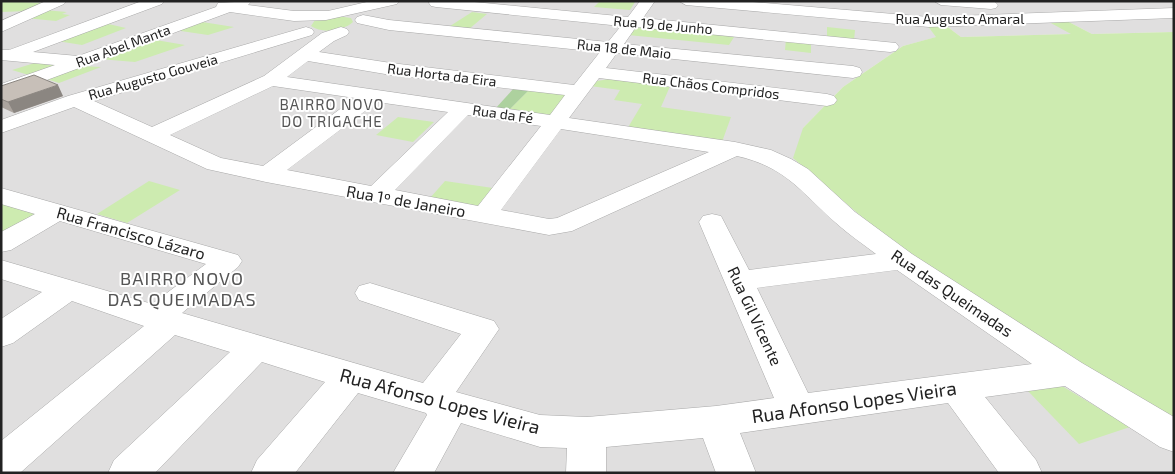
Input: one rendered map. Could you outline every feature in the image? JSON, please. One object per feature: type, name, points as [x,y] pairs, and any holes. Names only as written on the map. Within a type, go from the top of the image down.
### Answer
[{"type":"street","points":[[1,27],[59,1]]},
{"type":"street","points":[[4,56],[157,1]]},
{"type":"street","points":[[484,215],[648,1]]},
{"type":"street","name":"Rua Augusto Amaral","points":[[686,1],[929,22],[1142,16],[1174,13]]},
{"type":"street","points":[[941,1],[1006,6],[1051,19]]},
{"type":"street","points":[[1081,1],[1142,16]]},
{"type":"street","points":[[199,2],[237,4],[298,24],[330,14],[391,3]]},
{"type":"street","name":"Rua 19 de Junho","points":[[437,2],[890,48]]},
{"type":"street","points":[[153,135],[270,80],[328,37],[358,25],[391,3]]},
{"type":"street","points":[[391,3],[384,14],[392,26]]},
{"type":"street","name":"Rua Abel Manta","points":[[1,91],[237,4]]},
{"type":"street","name":"Rua 18 de Maio","points":[[330,14],[351,14],[363,20],[392,26],[853,72]]},
{"type":"street","points":[[824,14],[824,40]]},
{"type":"street","name":"Rua 18 de Maio","points":[[298,24],[318,33],[392,26]]},
{"type":"street","name":"Rua Augusto Gouveia","points":[[1,127],[75,100],[173,70],[298,24]]},
{"type":"street","name":"Rua Horta da Eira","points":[[305,55],[390,70],[579,91]]},
{"type":"street","points":[[4,56],[83,61],[173,70]]},
{"type":"street","name":"Rua Chãos Compridos","points":[[594,72],[827,100]]},
{"type":"street","name":"Rua da Fé","points":[[270,80],[735,149]]},
{"type":"street","points":[[266,175],[373,95]]},
{"type":"street","name":"Rua 1º de Janeiro","points":[[75,100],[215,164],[549,227],[563,226],[735,149]]},
{"type":"street","points":[[376,195],[464,108]]},
{"type":"street","name":"Rua das Queimadas","points":[[735,149],[762,155],[799,174],[846,218],[902,260],[1070,372],[1174,436]]},
{"type":"street","name":"Rua Francisco Lázaro","points":[[1,196],[228,261],[1,465]]},
{"type":"street","points":[[1,244],[56,212]]},
{"type":"street","name":"Rua Gil Vicente","points":[[712,222],[798,410]]},
{"type":"street","points":[[739,280],[902,260]]},
{"type":"street","name":"Rua Afonso Lopes Vieira","points":[[1,269],[350,377],[540,431],[587,433],[716,421],[1070,372]]},
{"type":"street","points":[[1,335],[67,290]]},
{"type":"street","points":[[370,293],[483,329],[436,392],[446,416],[413,473]]},
{"type":"street","points":[[128,473],[256,348]]},
{"type":"street","points":[[271,473],[350,377]]},
{"type":"street","points":[[957,388],[1022,473]]},
{"type":"street","points":[[716,421],[736,473]]},
{"type":"street","points":[[586,473],[587,433]]},
{"type":"shaded area","points":[[1,1],[1174,1],[1174,32],[1092,34],[1067,21],[1073,34],[961,37],[945,25],[928,26],[937,37],[903,46],[843,87],[803,128],[1174,424],[1174,473],[1,473]]},
{"type":"green space","points":[[1,1],[46,3],[29,11],[1,12]]},
{"type":"green space","points":[[600,1],[635,2],[630,10],[594,7]]},
{"type":"green space","points":[[44,10],[67,12],[62,14],[70,15],[56,21],[25,18]]},
{"type":"green space","points":[[472,12],[487,14],[469,29],[447,28]]},
{"type":"green space","points":[[337,16],[351,18],[353,22],[344,28],[326,31],[311,26],[315,20]]},
{"type":"green space","points":[[196,21],[234,27],[208,35],[174,30]]},
{"type":"green space","points":[[1067,21],[1092,34],[1174,32],[1174,424],[896,246],[793,158],[803,128],[843,87],[903,46],[936,37],[927,25],[945,25],[961,37],[1071,34],[1049,22]]},
{"type":"green space","points":[[104,23],[126,28],[82,45],[57,41]]},
{"type":"green space","points":[[827,27],[855,30],[854,41],[827,36]]},
{"type":"green space","points":[[633,28],[736,34],[729,45],[628,35]]},
{"type":"green space","points":[[150,39],[185,45],[135,62],[99,59]]},
{"type":"green space","points":[[786,39],[811,41],[811,53],[785,50]]},
{"type":"green space","points":[[41,61],[62,64],[32,76],[12,70]]},
{"type":"green space","points":[[79,66],[101,67],[59,83],[43,78]]},
{"type":"green space","points":[[609,79],[671,84],[661,107],[731,117],[722,142],[627,129],[642,104],[614,100],[620,90],[590,86],[597,81]]},
{"type":"green space","points":[[514,88],[529,90],[508,111],[495,109]]},
{"type":"green space","points":[[529,90],[568,93],[553,116],[508,111]]},
{"type":"green space","points":[[398,117],[434,122],[413,142],[376,135]]},
{"type":"green space","points":[[149,181],[180,190],[127,223],[97,214]]},
{"type":"green space","points":[[445,181],[493,188],[477,207],[430,198]]},
{"type":"green space","points":[[1,202],[42,214],[1,236]]},
{"type":"green space","points":[[1062,386],[1130,427],[1079,444],[1027,390]]},
{"type":"building","points":[[34,75],[58,85],[8,102],[1,99],[1,86]]},
{"type":"district","name":"BAIRRO NOVO DO TRIGACHE","points":[[332,114]]},
{"type":"district","name":"BAIRRO NOVO DAS QUEIMADAS","points":[[182,289]]}]
